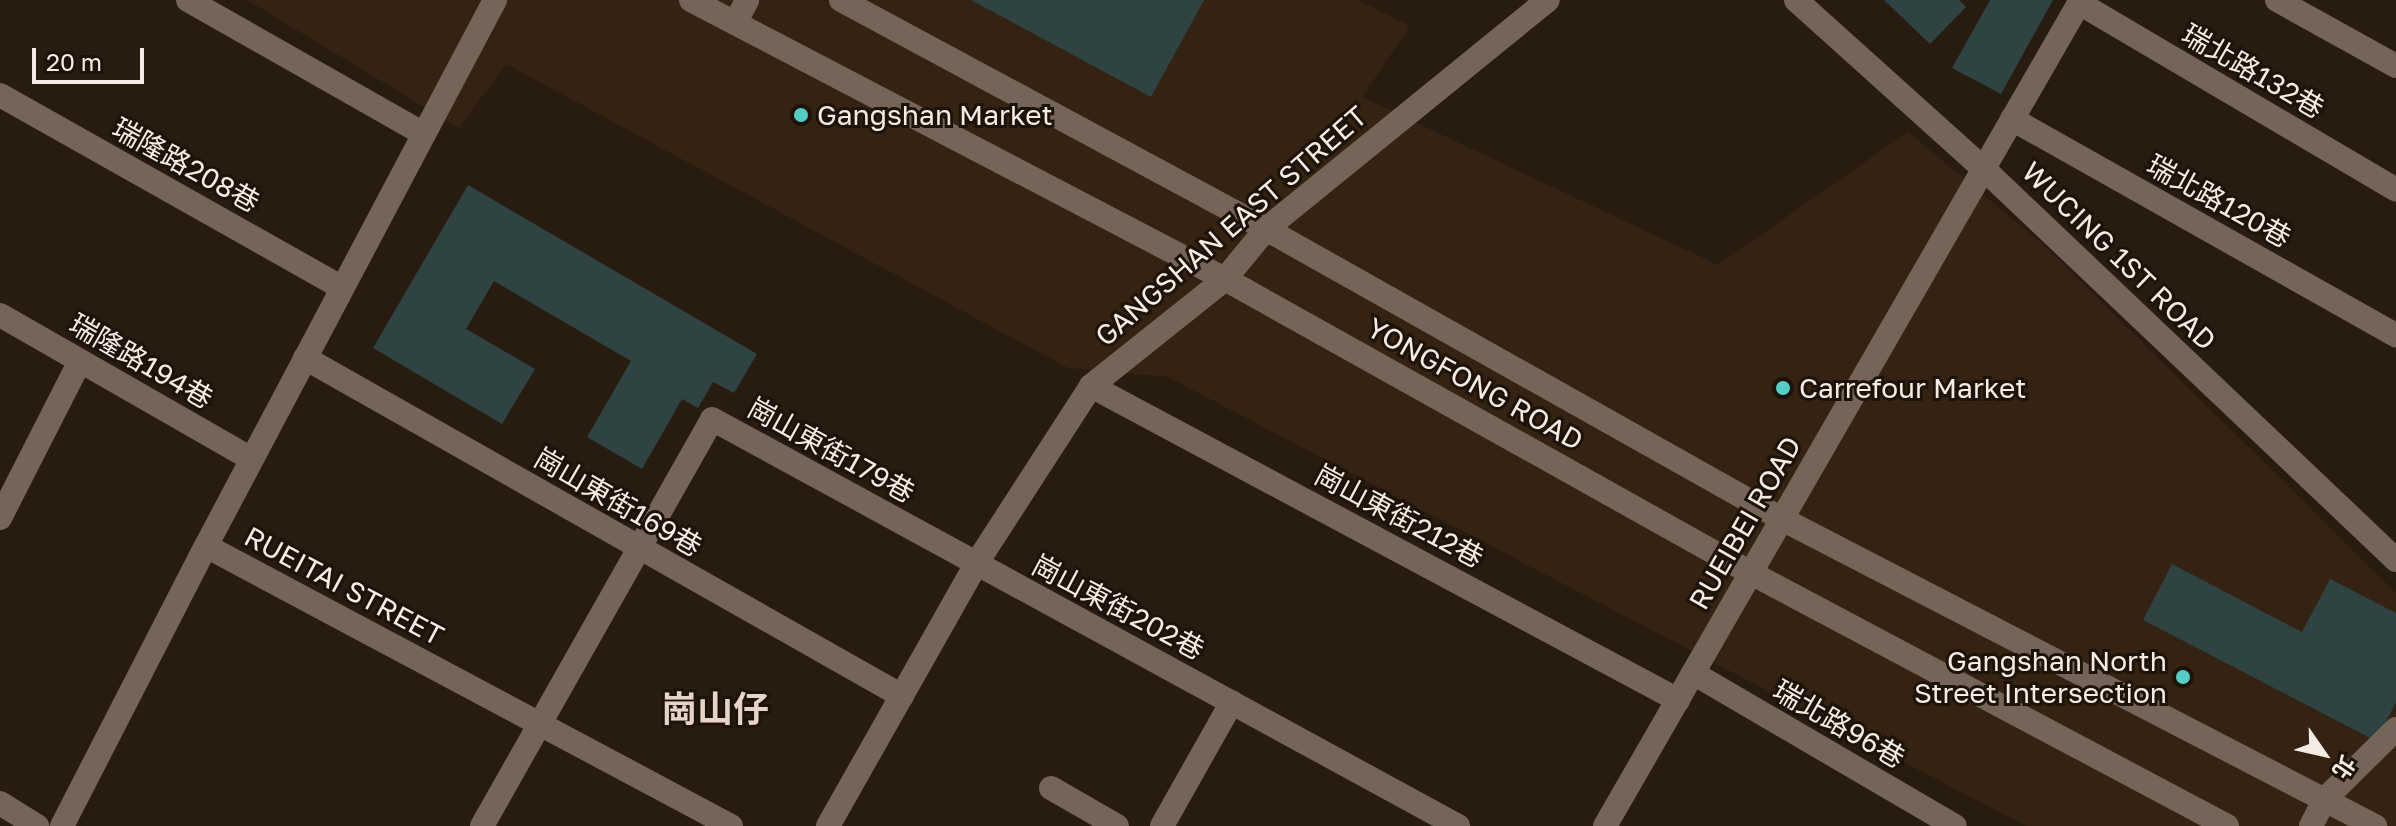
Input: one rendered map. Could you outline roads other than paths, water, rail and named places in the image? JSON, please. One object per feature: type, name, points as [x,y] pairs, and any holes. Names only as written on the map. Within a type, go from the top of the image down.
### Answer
[{"type":"street","points":[[188,0],[424,134]]},
{"type":"street","points":[[206,546],[495,0]]},
{"type":"street","name":"YONGFONG ROAD","points":[[691,0],[1225,279],[1751,573],[2227,826]]},
{"type":"street","points":[[735,23],[747,0]]},
{"type":"street","name":"YONGFONG ROAD","points":[[841,0],[1266,229],[1782,519],[2375,826]]},
{"type":"street","name":"GANGSHAN EAST STREET","points":[[828,826],[976,564],[1091,386],[1225,279],[1266,229],[1548,0]]},
{"type":"street","name":"WUCING 1ST ROAD","points":[[1796,0],[1984,169],[2396,560]]},
{"type":"street","points":[[2277,0],[2396,66]]},
{"type":"street","name":"RUEIBEI ROAD","points":[[1605,826],[2080,2]]},
{"type":"street","name":"瑞北路132巷","points":[[2080,2],[2396,190]]},
{"type":"street","name":"瑞隆路208巷","points":[[0,95],[342,288]]},
{"type":"street","name":"瑞北路120巷","points":[[2012,119],[2396,335]]},
{"type":"street","name":"瑞隆路194巷","points":[[0,315],[251,459]]},
{"type":"street","name":"崗山東街169巷","points":[[305,358],[902,696]]},
{"type":"street","points":[[0,518],[80,361]]},
{"type":"street","name":"崗山東街212巷","points":[[1091,386],[1678,700]]},
{"type":"street","name":"崗山東街179巷","points":[[482,826],[712,419],[976,564]]},
{"type":"street","name":"RUEITAI STREET","points":[[62,826],[206,546],[731,826]]},
{"type":"street","name":"崗山東街202巷","points":[[976,564],[1458,826]]},
{"type":"street","name":"瑞北路96巷","points":[[1693,673],[1955,826]]},
{"type":"street","points":[[1162,826],[1232,702]]},
{"type":"street","points":[[2311,826],[2325,799],[2396,729]]},
{"type":"street","points":[[1051,788],[1117,826]]},
{"type":"street","points":[[0,803],[37,826]]},
{"type":"place","name":"Gangshan Market","points":[[801,115]]},
{"type":"place","name":"Carrefour Market","points":[[1783,388]]},
{"type":"place","name":"Gangshan North Street Intersection","points":[[2183,677]]},
{"type":"district","name":"崗山仔","points":[[715,709]]}]
